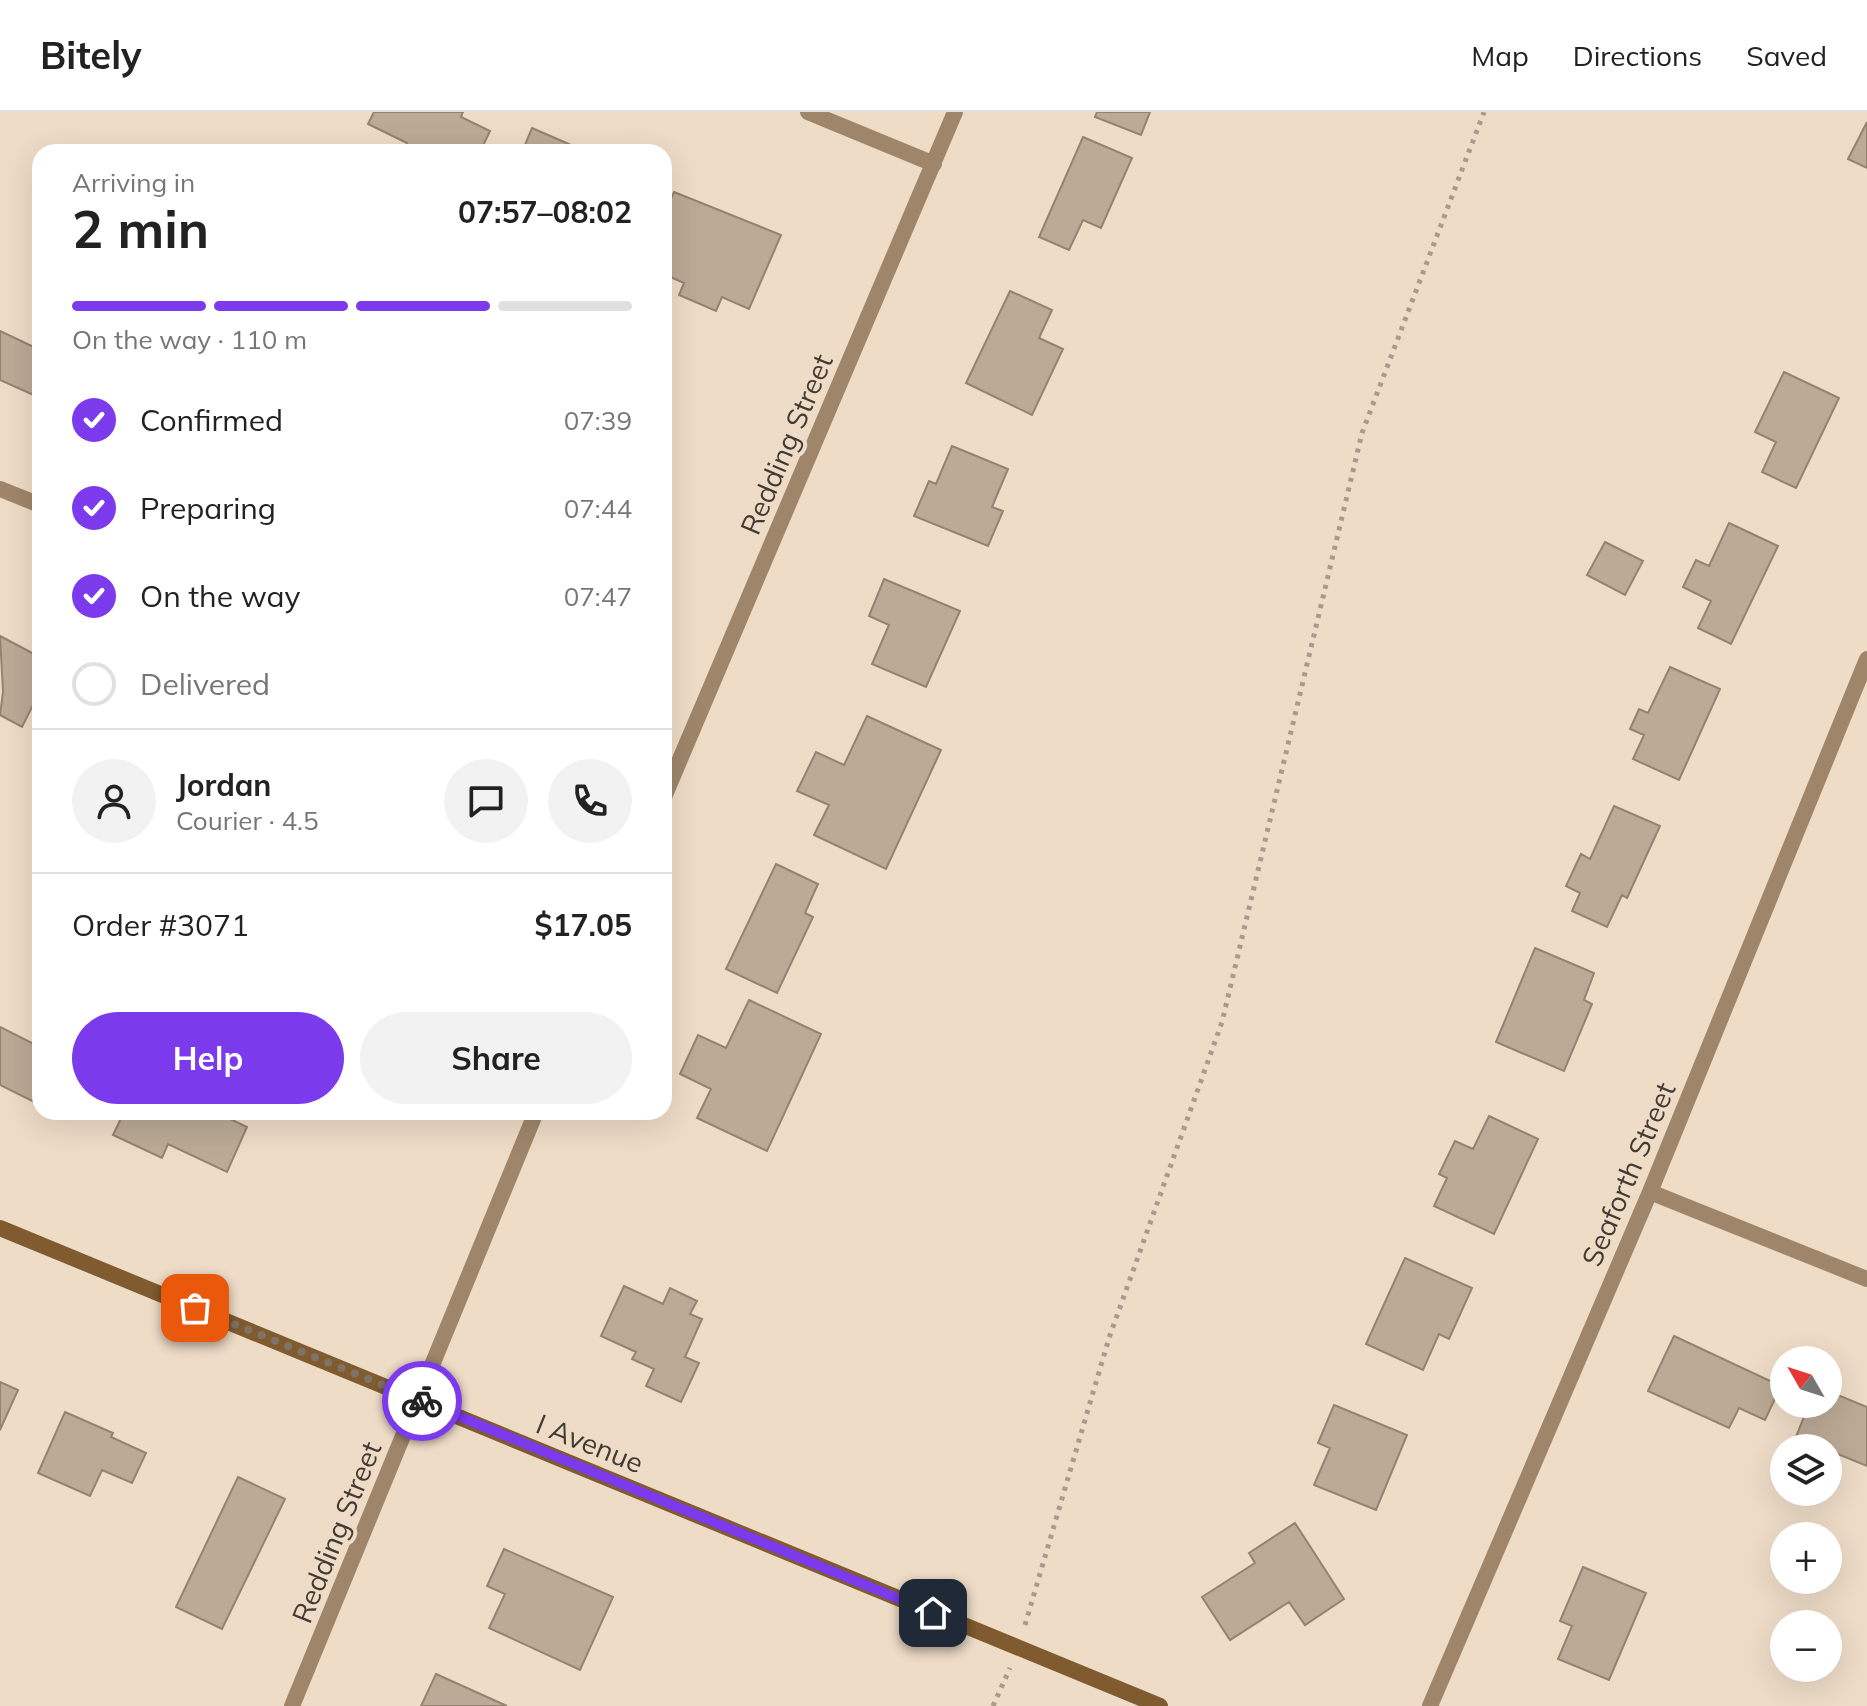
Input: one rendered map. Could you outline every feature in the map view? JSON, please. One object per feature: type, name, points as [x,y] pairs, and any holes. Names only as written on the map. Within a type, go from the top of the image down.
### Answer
[{"type":"main road","name":"I Avenue","points":[[0,1228],[1160,1706]]},
{"type":"street","points":[[808,112],[934,164]]},
{"type":"street","name":"Redding Street","points":[[672,760],[955,112]]},
{"type":"street","points":[[0,489],[32,502]]},
{"type":"street","name":"Seaforth Street","points":[[1430,1706],[1650,1192],[1867,659]]},
{"type":"street","name":"Redding Street","points":[[292,1706],[533,1120]]},
{"type":"street","points":[[1650,1192],[1867,1279]]},
{"type":"path","points":[[993,1706],[1019,1648],[1109,1338],[1222,1022],[1362,433],[1484,112]]},
{"type":"building","points":[[374,112],[463,112],[461,117],[490,131],[484,144],[406,144],[368,124]]},
{"type":"building","points":[[1097,112],[1150,112],[1141,135],[1095,117]]},
{"type":"building","points":[[1867,122],[1867,168],[1848,159]]},
{"type":"building","points":[[532,128],[569,144],[525,144]]},
{"type":"building","points":[[1083,137],[1132,158],[1101,228],[1083,220],[1069,250],[1039,237]]},
{"type":"building","points":[[674,192],[781,235],[749,309],[722,297],[716,311],[679,295],[684,283],[672,278]]},
{"type":"building","points":[[1010,291],[1052,310],[1039,338],[1063,349],[1032,415],[966,383]]},
{"type":"building","points":[[0,331],[32,346],[32,394],[0,380]]},
{"type":"building","points":[[1784,372],[1839,398],[1796,488],[1762,472],[1776,442],[1755,432]]},
{"type":"building","points":[[952,446],[1008,469],[992,507],[1003,511],[988,546],[914,516],[929,481],[936,484]]},
{"type":"building","points":[[1729,523],[1778,546],[1731,644],[1698,628],[1711,601],[1683,587],[1696,560],[1709,566]]},
{"type":"building","points":[[1605,542],[1643,561],[1625,595],[1587,575]]},
{"type":"building","points":[[884,579],[960,611],[926,687],[872,664],[889,625],[869,616]]},
{"type":"building","points":[[0,636],[32,653],[32,707],[22,727],[0,715],[3,692]]},
{"type":"building","points":[[1670,667],[1720,689],[1679,780],[1633,759],[1644,735],[1630,729],[1639,709],[1648,713]]},
{"type":"building","points":[[867,716],[941,750],[886,869],[814,835],[829,805],[797,791],[816,752],[844,765]]},
{"type":"building","points":[[1614,806],[1660,826],[1627,898],[1622,895],[1607,927],[1572,911],[1580,893],[1566,886],[1581,854],[1590,859]]},
{"type":"building","points":[[776,864],[818,884],[805,913],[813,917],[777,993],[726,969]]},
{"type":"building","points":[[1535,948],[1594,973],[1584,1000],[1592,1004],[1564,1071],[1496,1042]]},
{"type":"building","points":[[749,1000],[821,1034],[767,1151],[697,1118],[711,1089],[680,1074],[698,1035],[726,1048]]},
{"type":"building","points":[[0,1027],[32,1043],[32,1101],[0,1085]]},
{"type":"building","points":[[1489,1116],[1538,1139],[1494,1234],[1434,1206],[1447,1178],[1439,1174],[1455,1141],[1473,1149]]},
{"type":"building","points":[[120,1120],[232,1120],[247,1127],[227,1172],[168,1144],[162,1158],[113,1135]]},
{"type":"building","points":[[1405,1258],[1472,1288],[1449,1339],[1439,1334],[1423,1370],[1366,1344]]},
{"type":"building","points":[[624,1286],[663,1304],[670,1288],[697,1301],[690,1314],[702,1319],[685,1357],[699,1363],[681,1402],[646,1386],[654,1369],[632,1359],[636,1352],[601,1336]]},
{"type":"building","points":[[1674,1336],[1770,1381],[1770,1409],[1765,1420],[1739,1408],[1729,1428],[1648,1391]]},
{"type":"building","points":[[0,1382],[18,1390],[0,1430]]},
{"type":"building","points":[[1842,1397],[1867,1407],[1867,1466],[1842,1456],[1842,1434],[1797,1434],[1803,1418],[1842,1418]]},
{"type":"building","points":[[1334,1405],[1407,1435],[1376,1510],[1314,1485],[1330,1448],[1318,1443]]},
{"type":"building","points":[[65,1412],[113,1433],[111,1437],[146,1453],[132,1483],[102,1470],[90,1496],[38,1473]]},
{"type":"building","points":[[238,1477],[285,1499],[222,1629],[176,1607]]},
{"type":"building","points":[[1295,1523],[1344,1599],[1305,1625],[1289,1602],[1230,1640],[1202,1597],[1255,1563],[1249,1553]]},
{"type":"building","points":[[504,1549],[613,1597],[580,1670],[489,1628],[505,1594],[487,1586]]},
{"type":"building","points":[[1583,1567],[1646,1593],[1609,1680],[1558,1659],[1572,1626],[1560,1621]]},
{"type":"building","points":[[436,1674],[507,1706],[421,1706]]},
{"type":"way so far","points":[[195,1308],[422,1401]]},
{"type":"route","points":[[422,1401],[933,1613]]}]
